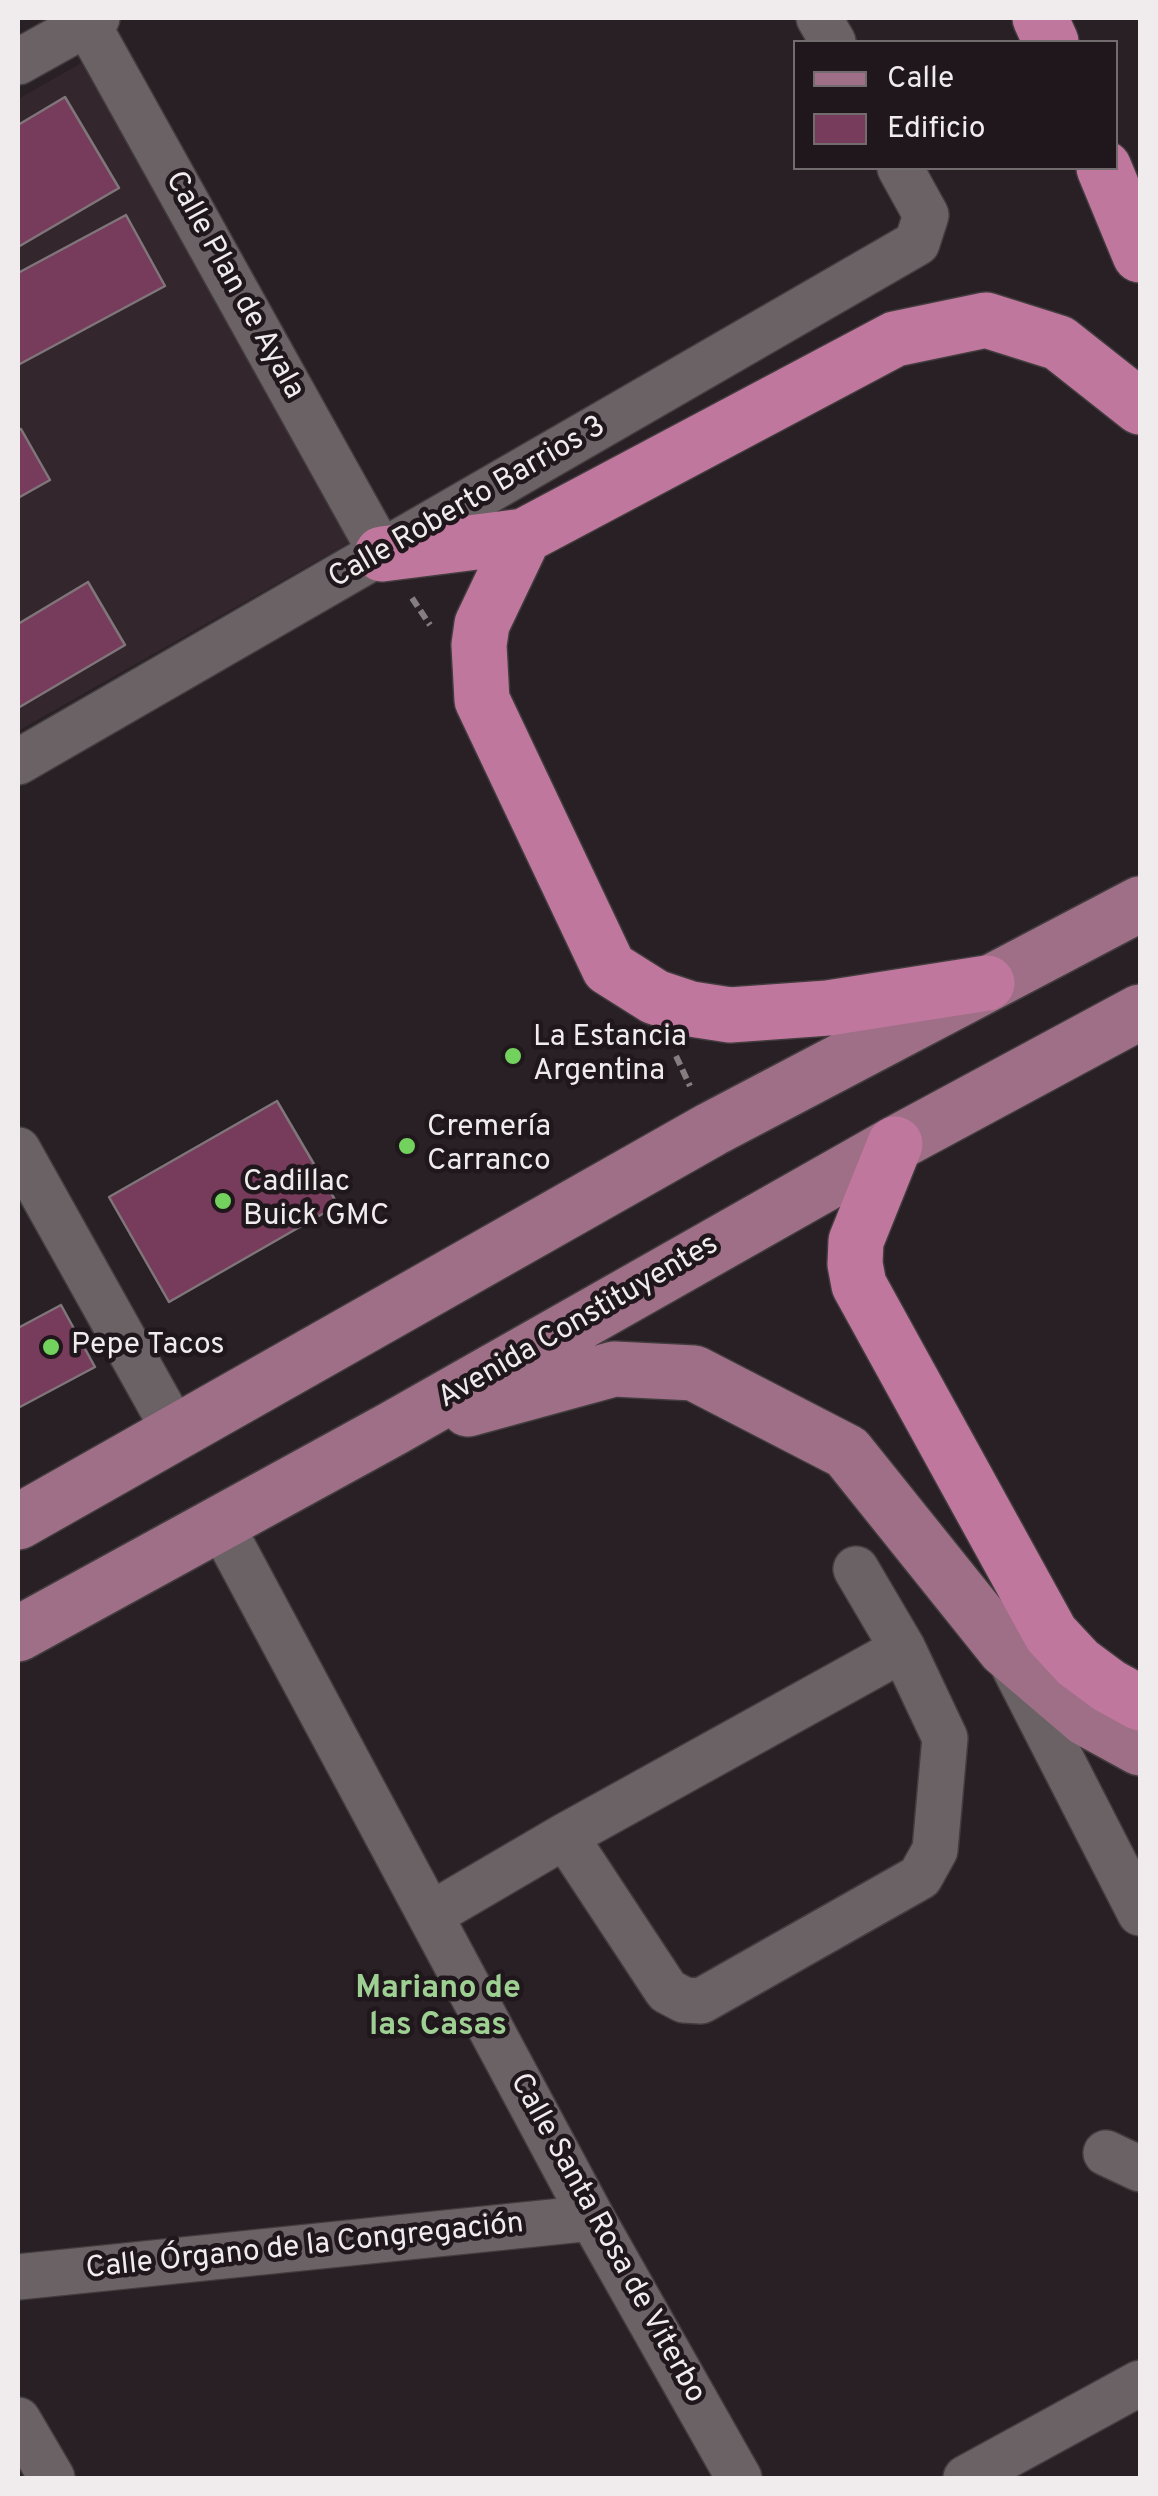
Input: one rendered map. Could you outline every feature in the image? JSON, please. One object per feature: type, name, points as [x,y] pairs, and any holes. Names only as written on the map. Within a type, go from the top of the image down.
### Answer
[{"type":"highway","points":[[1105,170],[1140,255]]},
{"type":"highway","points":[[382,554],[524,536],[895,339],[986,320],[1059,343],[1140,407]]},
{"type":"highway","points":[[524,536],[482,624],[482,700],[609,968],[656,997],[730,1016],[828,1008],[987,984]]},
{"type":"highway","points":[[896,1144],[856,1241],[859,1285],[1051,1634],[1078,1663],[1108,1686],[1140,1703]]},
{"type":"main road","points":[[18,1522],[712,1129],[1140,904]]},
{"type":"main road","name":"Avenida Constituyentes","points":[[18,1634],[1140,1012]]},
{"type":"main road","points":[[392,1429],[614,1369],[694,1373],[846,1452],[1005,1649],[1087,1719],[1140,1748]]},
{"type":"street","points":[[819,18],[832,40]]},
{"type":"street","points":[[18,62],[89,19]]},
{"type":"street","name":"Calle Plan de Ayala","points":[[89,19],[382,554]]},
{"type":"street","name":"Calle Roberto Barrios 3","points":[[18,762],[918,243],[926,215],[901,170]]},
{"type":"street","points":[[18,1150],[176,1434]]},
{"type":"street","name":"Calle Santa Rosa de Viterbo","points":[[220,1522],[592,2218],[739,2478]]},
{"type":"street","points":[[565,1836],[667,1992],[684,2000],[701,2001],[920,1877],[934,1850],[945,1738],[931,1702],[856,1569]]},
{"type":"street","points":[[1005,1649],[1140,1913]]},
{"type":"street","points":[[430,1915],[903,1650]]},
{"type":"street","name":"Calle Órgano de la Congregación","points":[[18,2277],[592,2218]]},
{"type":"street","points":[[966,2478],[1122,2394]]},
{"type":"shaded area","points":[[85,61],[359,537],[18,731],[18,99]]},
{"type":"building","points":[[65,97],[119,188],[18,247],[18,125]]},
{"type":"building","points":[[126,215],[165,286],[18,365],[18,273]]},
{"type":"building","points":[[21,429],[50,480],[18,498],[18,431]]},
{"type":"building","points":[[88,582],[125,645],[18,708],[18,624]]},
{"type":"building","name":"Cadillac Buick GMC","points":[[277,1101],[338,1205],[169,1302],[109,1197]]},
{"type":"building","name":"Pepe Tacos","points":[[61,1305],[95,1367],[18,1408],[18,1328]]},
{"type":"place","name":"La Estancia Argentina","points":[[513,1056]]},
{"type":"place","name":"Cremería Carranco","points":[[407,1146]]},
{"type":"place","name":"Cadillac Buick GMC","points":[[223,1201]]},
{"type":"place","name":"Pepe Tacos","points":[[51,1347]]},
{"type":"district","name":"Mariano de las Casas","points":[[438,2010]]}]
